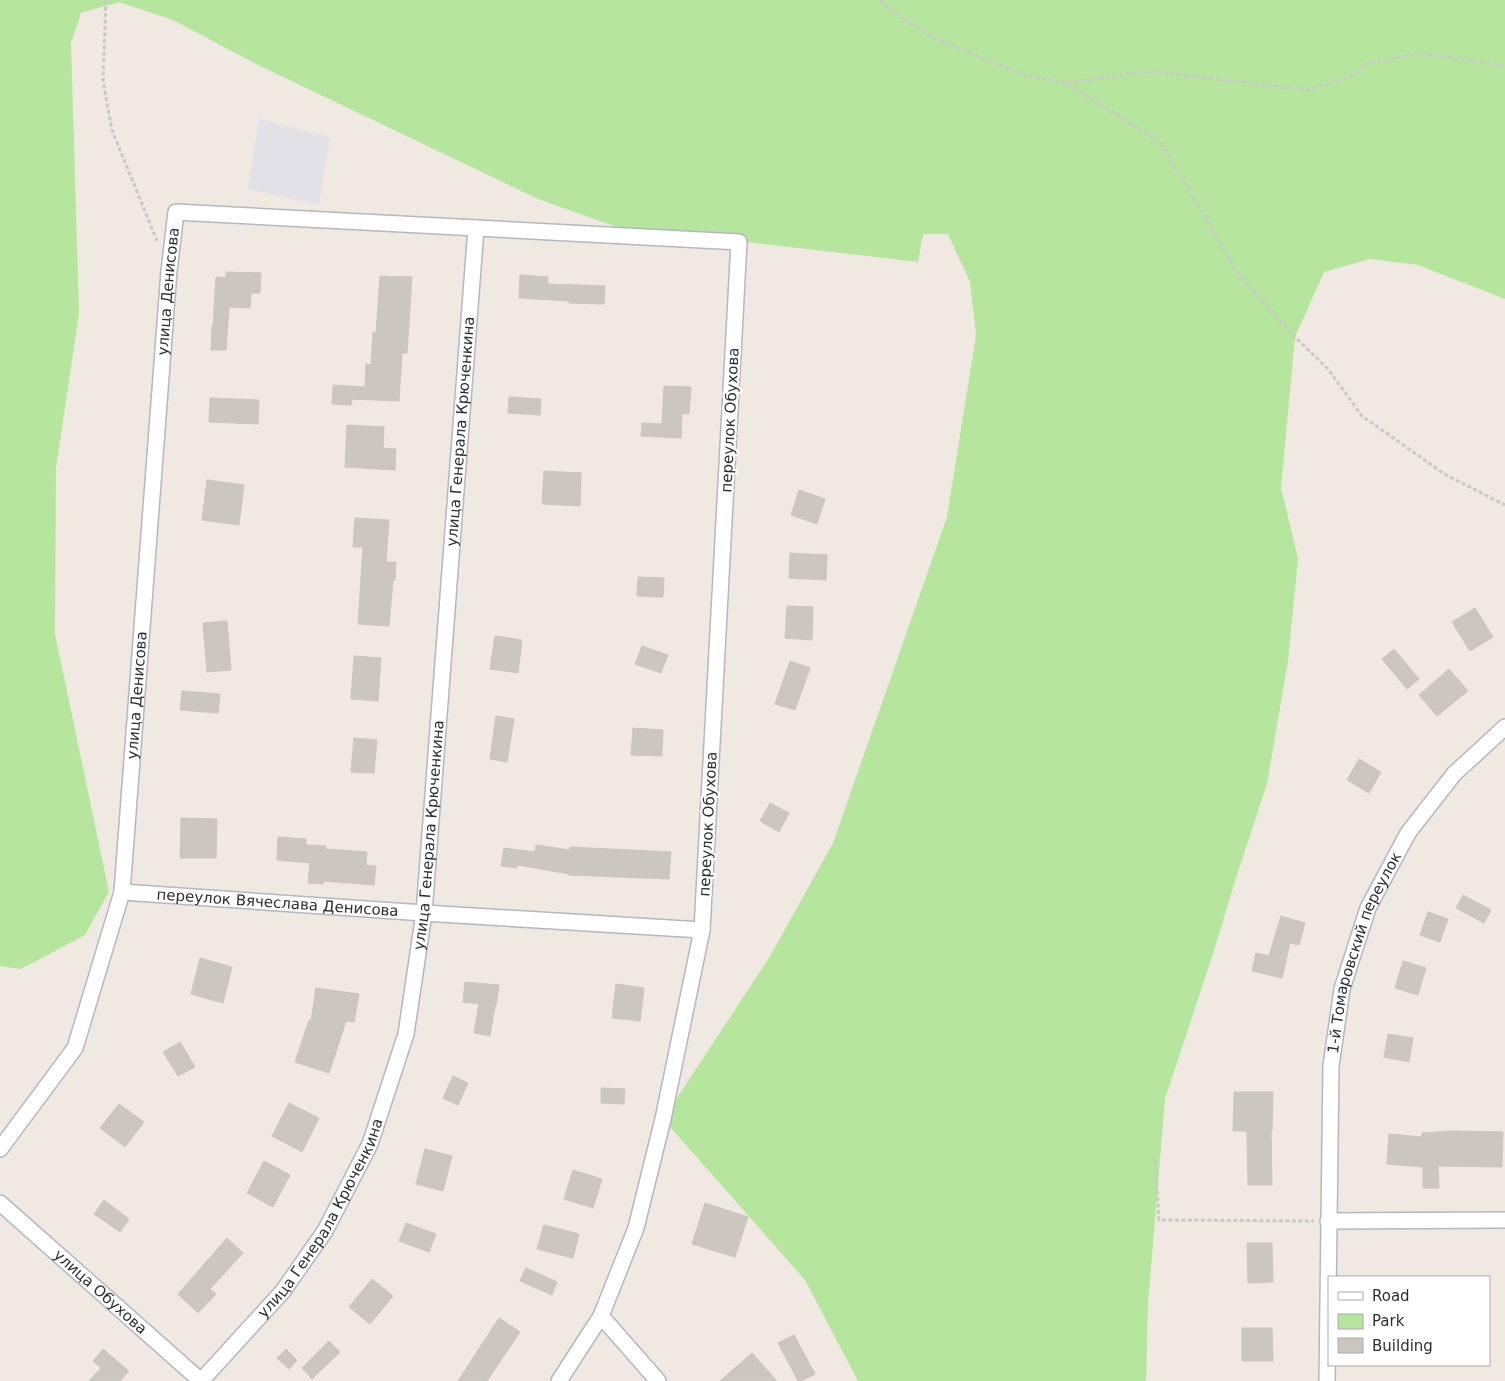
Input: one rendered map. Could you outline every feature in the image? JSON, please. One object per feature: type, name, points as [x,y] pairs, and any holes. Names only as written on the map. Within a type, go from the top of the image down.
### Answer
[{"type":"street","name":"улица Денисова","points":[[0,1149],[75,1048],[122,892],[169,272],[176,212],[476,228]]},
{"type":"street","name":"переулок Обухова","points":[[476,228],[739,242],[702,930],[663,1119],[636,1228],[601,1316],[559,1381]]},
{"type":"street","name":"улица Генерала Крюченкина","points":[[201,1381],[283,1291],[325,1231],[370,1144],[406,1034],[424,913],[476,228]]},
{"type":"street","name":"1-й Томаровский переулок","points":[[1327,1381],[1331,1066],[1342,989],[1368,908],[1408,834],[1454,774],[1505,727]]},
{"type":"street","name":"переулок Вячеслава Денисова","points":[[122,892],[702,930]]},
{"type":"street","name":"улица Обухова","points":[[0,1203],[201,1381]]},
{"type":"street","points":[[1328,1221],[1505,1220]]},
{"type":"street","points":[[601,1316],[658,1381]]},
{"type":"path","points":[[106,0],[103,81],[112,130],[158,245]]},
{"type":"path","points":[[880,0],[900,17],[934,38],[1024,75],[1067,84],[1160,141],[1241,278],[1295,337],[1328,369],[1362,416],[1446,475],[1505,505]]},
{"type":"path","points":[[1067,84],[1151,71],[1307,90],[1352,76],[1365,64],[1421,53],[1505,66]]},
{"type":"path","points":[[1155,1158],[1160,1220],[1328,1221]]},
{"type":"shaded area","points":[[259,119],[330,137],[319,205],[248,189]]},
{"type":"green space","points":[[0,0],[1505,0],[1505,299],[1418,265],[1370,259],[1324,272],[1295,337],[1281,488],[1298,558],[1288,661],[1267,784],[1165,1099],[1148,1304],[1146,1381],[858,1381],[805,1280],[663,1119],[769,958],[833,843],[947,517],[976,335],[970,282],[948,234],[923,234],[918,262],[617,227],[538,199],[256,64],[173,20],[119,2],[81,13],[71,43],[79,313],[56,468],[55,634],[109,892],[85,935],[21,969],[0,966]]},
{"type":"building","points":[[226,272],[261,273],[260,293],[251,293],[250,308],[229,307],[226,350],[211,350],[216,277],[226,278]]},
{"type":"building","points":[[520,275],[548,277],[548,284],[605,286],[604,304],[519,298]]},
{"type":"building","points":[[380,276],[412,277],[407,353],[402,353],[399,401],[352,399],[351,405],[332,404],[333,385],[365,387],[366,364],[371,365],[373,332],[376,333]]},
{"type":"building","points":[[664,386],[691,387],[689,414],[682,414],[681,438],[641,436],[642,423],[662,424]]},
{"type":"building","points":[[509,397],[541,399],[540,415],[508,413]]},
{"type":"building","points":[[210,398],[259,400],[258,424],[209,422]]},
{"type":"building","points":[[347,425],[384,427],[383,448],[396,449],[395,470],[345,467]]},
{"type":"building","points":[[544,471],[581,473],[580,506],[542,504]]},
{"type":"building","points":[[207,480],[244,485],[239,525],[202,520]]},
{"type":"building","points":[[799,490],[825,499],[817,524],[791,515]]},
{"type":"building","points":[[355,518],[389,520],[386,562],[396,562],[389,626],[358,624],[363,547],[353,547]]},
{"type":"building","points":[[790,553],[827,555],[826,580],[789,578]]},
{"type":"building","points":[[638,577],[664,578],[663,597],[637,596]]},
{"type":"building","points":[[787,606],[813,607],[812,640],[785,638]]},
{"type":"building","points":[[1475,608],[1493,637],[1470,651],[1452,622]]},
{"type":"building","points":[[227,621],[231,670],[207,672],[203,623]]},
{"type":"building","points":[[495,636],[522,640],[518,673],[490,669]]},
{"type":"building","points":[[642,646],[668,655],[661,673],[635,664]]},
{"type":"building","points":[[1394,649],[1419,679],[1407,689],[1382,659]]},
{"type":"building","points":[[354,656],[381,658],[378,701],[351,699]]},
{"type":"building","points":[[790,661],[810,668],[795,710],[775,704]]},
{"type":"building","points":[[1449,669],[1468,691],[1437,716],[1419,695]]},
{"type":"building","points":[[182,691],[220,694],[218,713],[180,710]]},
{"type":"building","points":[[496,716],[514,719],[507,762],[490,759]]},
{"type":"building","points":[[633,728],[663,730],[662,756],[631,755]]},
{"type":"building","points":[[354,738],[377,740],[374,773],[351,772]]},
{"type":"building","points":[[1359,759],[1381,772],[1369,793],[1347,780]]},
{"type":"building","points":[[770,803],[789,813],[779,832],[760,821]]},
{"type":"building","points":[[181,818],[217,819],[216,858],[180,858]]},
{"type":"building","points":[[278,837],[306,839],[306,845],[326,846],[326,849],[367,852],[366,865],[376,866],[374,885],[323,881],[323,884],[308,883],[310,863],[277,860]]},
{"type":"building","points":[[536,845],[570,850],[570,847],[671,852],[669,879],[569,875],[518,865],[517,868],[501,866],[504,848],[535,852]]},
{"type":"building","points":[[1463,895],[1491,910],[1484,923],[1456,908]]},
{"type":"building","points":[[1428,912],[1448,919],[1440,942],[1420,935]]},
{"type":"building","points":[[1281,916],[1305,923],[1299,945],[1290,943],[1282,978],[1252,971],[1256,953],[1269,956]]},
{"type":"building","points":[[200,958],[232,967],[223,1003],[191,994]]},
{"type":"building","points":[[1403,961],[1426,968],[1418,995],[1395,988]]},
{"type":"building","points":[[465,982],[499,985],[490,1036],[474,1033],[479,1004],[463,1002]]},
{"type":"building","points":[[616,984],[644,988],[640,1021],[612,1018]]},
{"type":"building","points":[[316,988],[359,994],[354,1022],[346,1021],[329,1073],[295,1062],[309,1020],[311,1021]]},
{"type":"building","points":[[1388,1034],[1413,1038],[1409,1062],[1384,1057]]},
{"type":"building","points":[[180,1042],[195,1067],[178,1076],[163,1052]]},
{"type":"building","points":[[453,1076],[468,1083],[458,1105],[443,1098]]},
{"type":"building","points":[[601,1088],[625,1089],[624,1104],[601,1103]]},
{"type":"building","points":[[1234,1092],[1273,1092],[1271,1131],[1272,1185],[1248,1185],[1247,1131],[1233,1131]]},
{"type":"building","points":[[289,1103],[319,1118],[302,1152],[272,1136]]},
{"type":"building","points":[[119,1104],[144,1122],[125,1147],[100,1128]]},
{"type":"building","points":[[1451,1131],[1503,1132],[1502,1167],[1438,1166],[1439,1188],[1423,1188],[1423,1167],[1387,1164],[1389,1134],[1422,1137],[1422,1133]]},
{"type":"building","points":[[425,1149],[452,1156],[443,1191],[416,1184]]},
{"type":"building","points":[[264,1161],[290,1175],[273,1207],[247,1193]]},
{"type":"building","points":[[573,1170],[602,1179],[593,1208],[564,1199]]},
{"type":"building","points":[[104,1200],[129,1219],[120,1232],[94,1214]]},
{"type":"building","points":[[705,1203],[748,1217],[735,1257],[692,1244]]},
{"type":"building","points":[[406,1223],[436,1234],[429,1252],[399,1241]]},
{"type":"building","points":[[544,1225],[579,1234],[573,1258],[537,1249]]},
{"type":"building","points":[[227,1238],[243,1253],[210,1289],[216,1294],[198,1313],[178,1294]]},
{"type":"building","points":[[1247,1243],[1272,1243],[1273,1282],[1248,1283]]},
{"type":"building","points":[[526,1268],[557,1282],[552,1295],[520,1281]]},
{"type":"building","points":[[372,1279],[393,1296],[370,1324],[349,1307]]},
{"type":"building","points":[[499,1318],[520,1332],[487,1381],[458,1381]]},
{"type":"building","points":[[1242,1328],[1272,1328],[1273,1361],[1242,1361]]},
{"type":"building","points":[[794,1335],[815,1374],[801,1381],[798,1381],[778,1343]]},
{"type":"building","points":[[329,1341],[340,1352],[312,1379],[302,1368]]},
{"type":"building","points":[[103,1349],[129,1371],[120,1381],[89,1381],[101,1368],[93,1361]]},
{"type":"building","points":[[286,1349],[297,1360],[289,1369],[277,1358]]},
{"type":"building","points":[[752,1353],[777,1381],[720,1381]]}]
